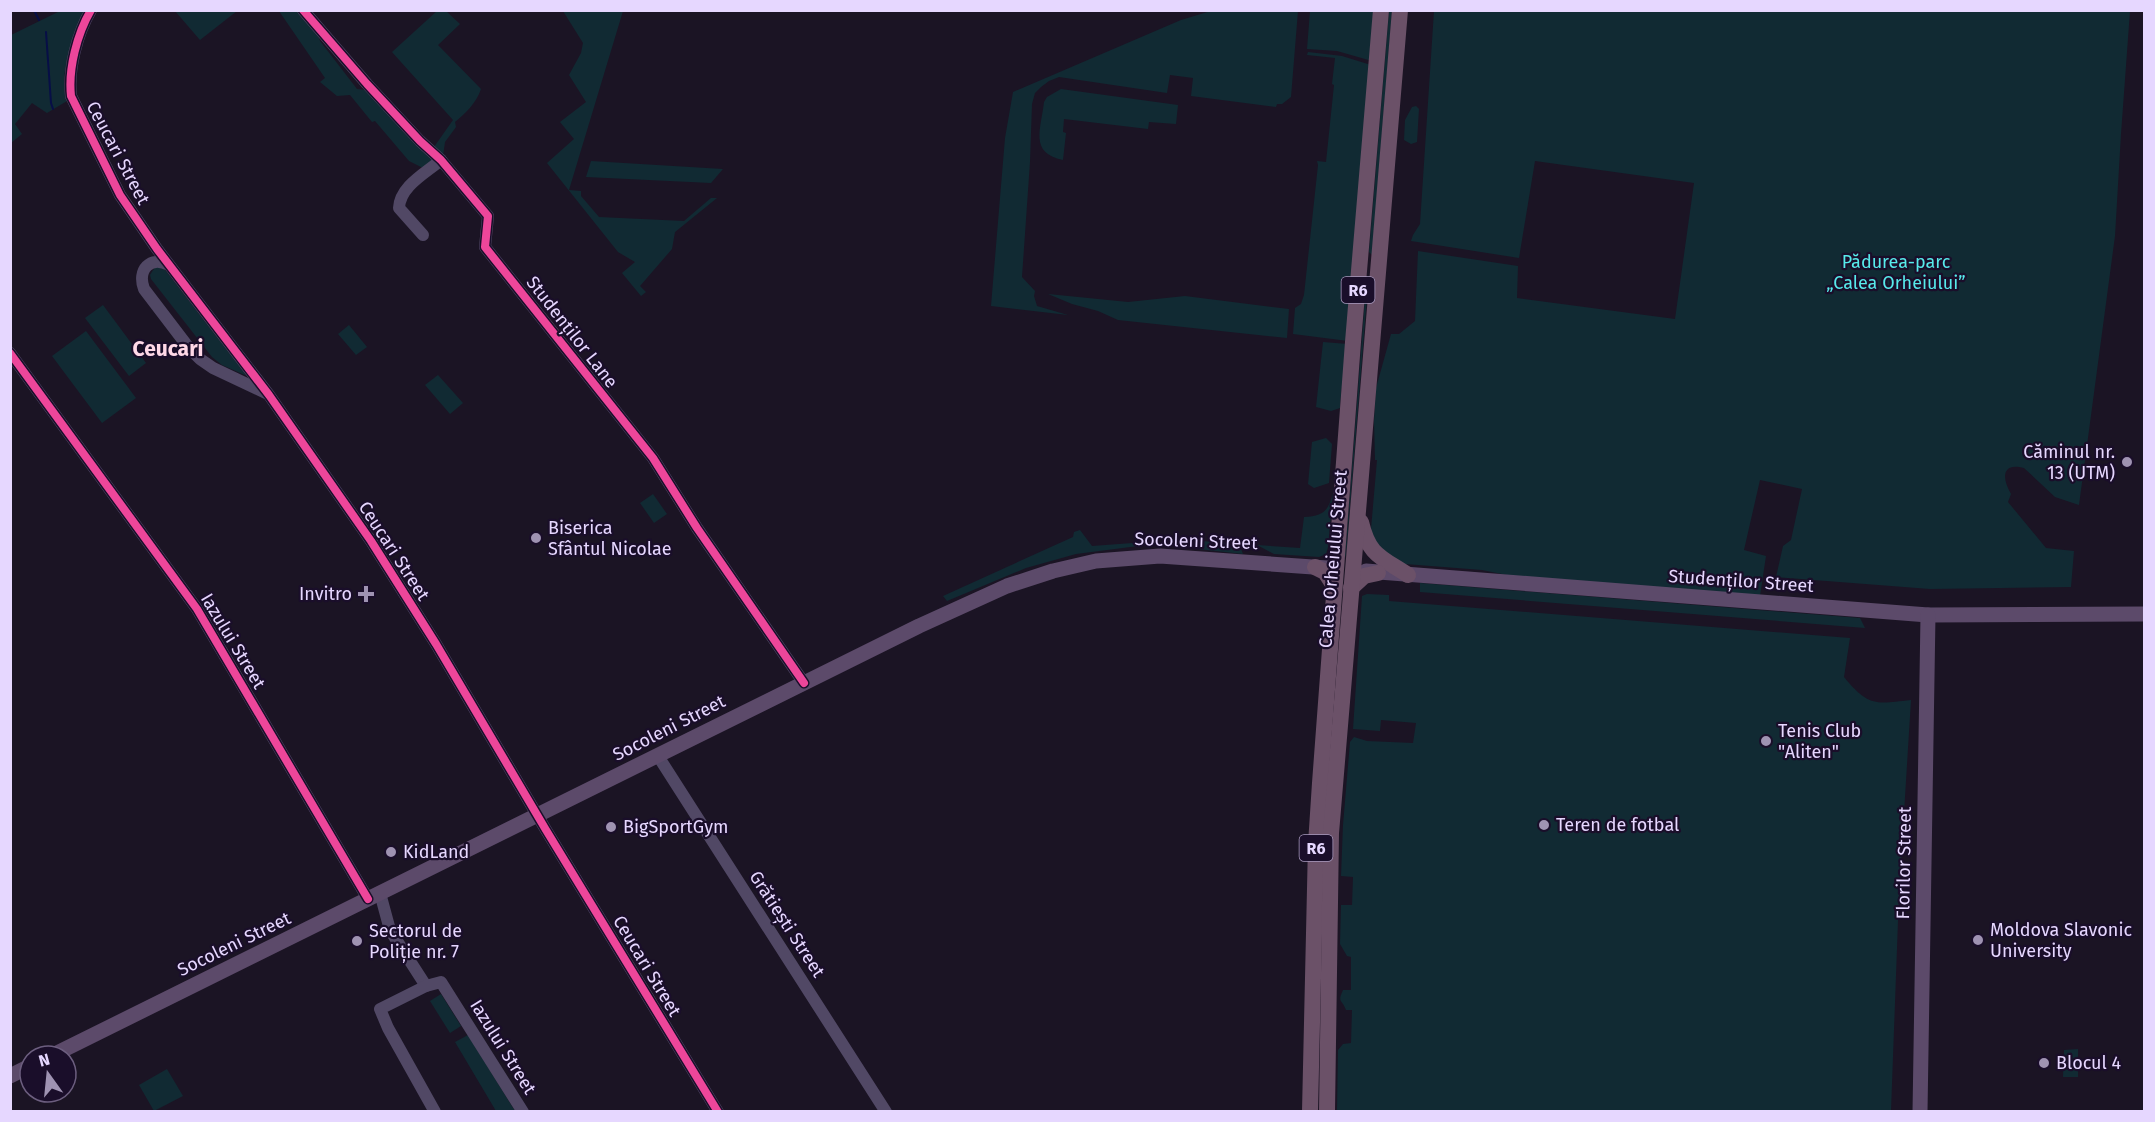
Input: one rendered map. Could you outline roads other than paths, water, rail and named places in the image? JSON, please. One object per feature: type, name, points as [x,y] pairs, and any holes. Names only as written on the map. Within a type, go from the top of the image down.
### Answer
[{"type":"highway","name":"Calea Orheiului Street","points":[[1310,1112],[1320,1015],[1331,833],[1351,588],[1344,569],[1360,267],[1381,10]]},
{"type":"highway","name":"Calea Orheiului Street","points":[[1327,1112],[1320,1015],[1316,844],[1334,586],[1344,569],[1357,507],[1400,10]]},
{"type":"highway","points":[[1360,267],[1377,268]]},
{"type":"highway","points":[[1357,507],[1364,538],[1370,548],[1376,555],[1407,575]]},
{"type":"highway","points":[[1316,567],[1325,572],[1334,586]]},
{"type":"highway","points":[[1351,588],[1364,576],[1378,573]]},
{"type":"main road","name":"Socoleni Street","points":[[75,1044],[919,626],[1032,577],[1075,565],[1118,558],[1160,556],[1344,569]]},
{"type":"main road","name":"Studenților Street","points":[[1344,569],[1928,615],[2145,614]]},
{"type":"main road","name":"Florilor Street","points":[[1920,1112],[1928,615]]},
{"type":"street","name":"Ceucari Street","points":[[91,10],[77,46],[71,78],[71,96],[120,195],[169,266],[269,395],[371,541],[436,644],[537,816],[718,1112]]},
{"type":"street","name":"Studenților Lane","points":[[305,13],[367,84],[441,160],[488,216],[485,247],[660,468],[697,528],[804,684]]},
{"type":"street","points":[[423,235],[399,208],[399,202],[408,187],[441,160]]},
{"type":"street","points":[[169,266],[157,262],[147,265],[143,269],[141,282],[189,348],[213,368],[269,395]]},
{"type":"street","name":"Iazului Street","points":[[10,353],[197,609],[374,896],[390,930],[426,986],[441,982],[523,1112]]},
{"type":"street","name":"Grătiești Street","points":[[658,756],[886,1112]]},
{"type":"street","points":[[426,986],[380,1009],[388,1028],[435,1112]]},
{"type":"waterway","points":[[34,10],[39,20]]},
{"type":"waterway","points":[[46,32],[53,109]]},
{"type":"place","name":"Căminul nr. 13 (UTM)","points":[[2127,462]]},
{"type":"place","name":"Biserica Sfântul Nicolae","points":[[536,538]]},
{"type":"place","name":"Invitro","points":[[366,594]]},
{"type":"place","name":"Tenis Club \"Aliten\"","points":[[1766,741]]},
{"type":"place","name":"Teren de fotbal","points":[[1544,825]]},
{"type":"place","name":"BigSportGym","points":[[611,827]]},
{"type":"place","name":"KidLand","points":[[391,852]]},
{"type":"place","name":"Moldova Slavonic University","points":[[1978,940]]},
{"type":"place","name":"Sectorul de Poliție nr. 7","points":[[357,941]]},
{"type":"place","name":"Blocul 4","points":[[2044,1063]]},
{"type":"district","name":"Ceucari","points":[[168,349]]},
{"type":"park label","name":"Pădurea-parc „Calea Orheiului”","points":[[1896,272]]}]
